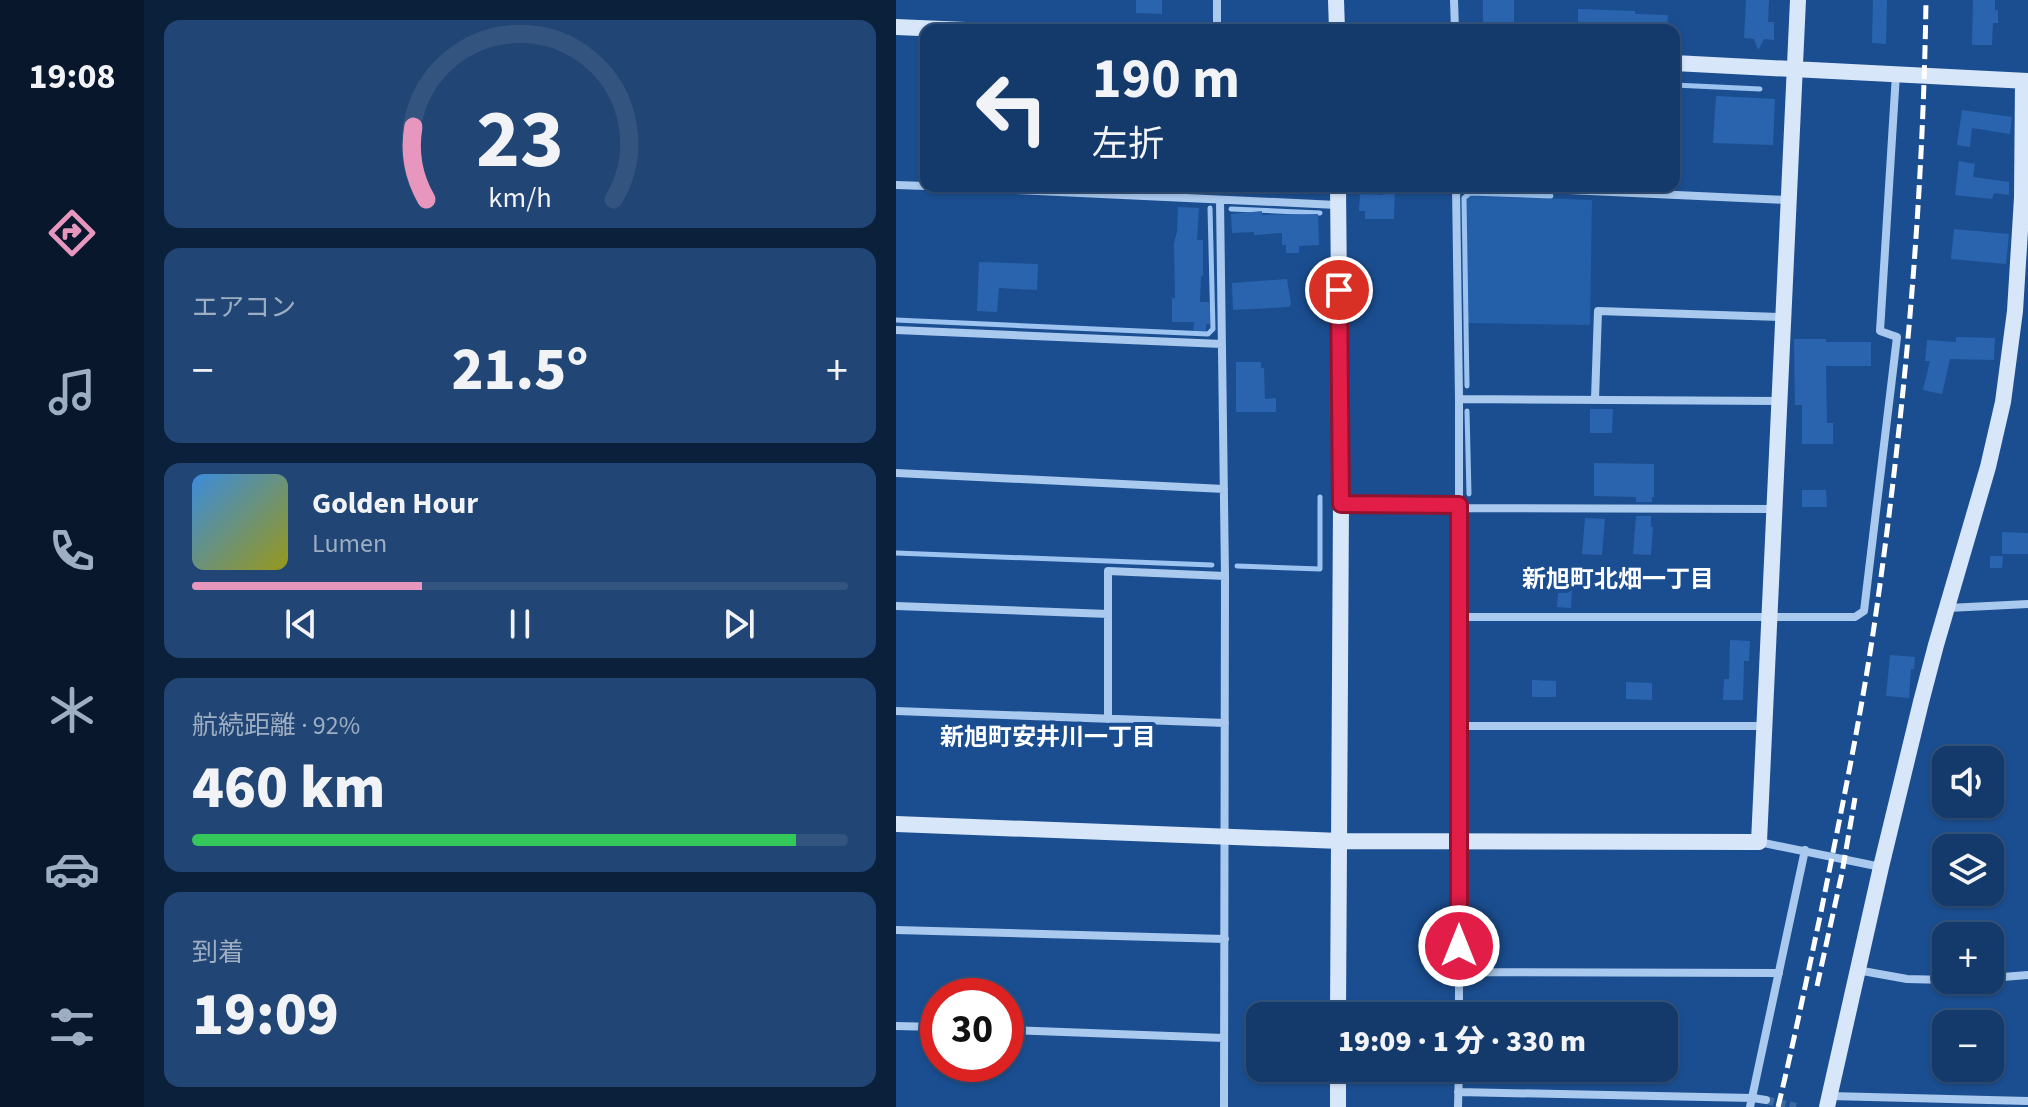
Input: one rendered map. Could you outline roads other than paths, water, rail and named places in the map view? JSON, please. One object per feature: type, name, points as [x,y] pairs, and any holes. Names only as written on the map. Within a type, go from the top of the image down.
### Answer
[{"type":"street","points":[[1217,0],[1217,24]]},
{"type":"street","points":[[1336,0],[1337,24]]},
{"type":"street","points":[[1454,0],[1455,24]]},
{"type":"street","points":[[1759,842],[1798,0]]},
{"type":"street","points":[[896,27],[920,28]]},
{"type":"street","points":[[1680,63],[2025,81],[2015,311],[2003,402],[1988,467],[1921,702],[1829,1102],[2028,1101]]},
{"type":"street","points":[[1459,617],[1855,617],[1864,611],[1897,337],[1880,331],[1896,74]]},
{"type":"street","points":[[896,185],[920,186]]},
{"type":"street","points":[[1089,192],[1338,205]]},
{"type":"street","points":[[1338,192],[1341,504],[1338,1002]]},
{"type":"street","points":[[1456,192],[1459,1002]]},
{"type":"street","points":[[1611,192],[1788,200]]},
{"type":"street","points":[[1220,200],[1225,576],[1224,1107]]},
{"type":"street","points":[[1595,399],[1598,311],[1782,317]]},
{"type":"street","points":[[896,330],[1222,344]]},
{"type":"street","points":[[1459,399],[1779,401]]},
{"type":"street","points":[[896,473],[1224,489]]},
{"type":"street","points":[[1341,504],[1774,509]]},
{"type":"street","points":[[1108,719],[1108,571],[1225,576]]},
{"type":"street","points":[[1947,608],[2028,604]]},
{"type":"street","points":[[896,606],[1108,614]]},
{"type":"street","points":[[896,711],[1225,723]]},
{"type":"street","points":[[1459,726],[1764,726]]},
{"type":"street","points":[[896,824],[1340,841],[1759,842],[1881,867]]},
{"type":"street","points":[[1752,1102],[1805,850]]},
{"type":"street","points":[[896,930],[1225,939]]},
{"type":"street","points":[[1857,970],[1907,979],[1932,980]]},
{"type":"street","points":[[1459,972],[1779,973]]},
{"type":"street","points":[[2004,977],[2028,975]]},
{"type":"street","points":[[896,1026],[920,1027]]},
{"type":"street","points":[[1024,1031],[1224,1038]]},
{"type":"street","points":[[1338,1082],[1338,1107]]},
{"type":"street","points":[[1458,1082],[1458,1107]]},
{"type":"street","points":[[1458,1092],[1766,1100]]},
{"type":"waterway","points":[[1680,85],[1760,89]]},
{"type":"waterway","points":[[1467,386],[1464,198],[1470,193],[1551,196]]},
{"type":"waterway","points":[[896,320],[1208,334],[1213,329],[1210,208]]},
{"type":"waterway","points":[[1231,209],[1320,213]]},
{"type":"waterway","points":[[1467,411],[1469,494]]},
{"type":"waterway","points":[[1237,566],[1320,569],[1320,497]]},
{"type":"waterway","points":[[1358,498],[1452,498]]},
{"type":"waterway","points":[[896,553],[1212,565]]},
{"type":"tunnel","points":[[1766,1100],[1796,1107]]},
{"type":"railway","points":[[1778,1107],[1849,770],[1885,549],[1903,392],[1916,235],[1926,0]]},
{"type":"railway","points":[[1817,986],[1855,798]]},
{"type":"district","name":"新旭町北畑一丁目","points":[[1618,579]]},
{"type":"district","name":"新旭町安井川一丁目","points":[[1048,737]]}]
